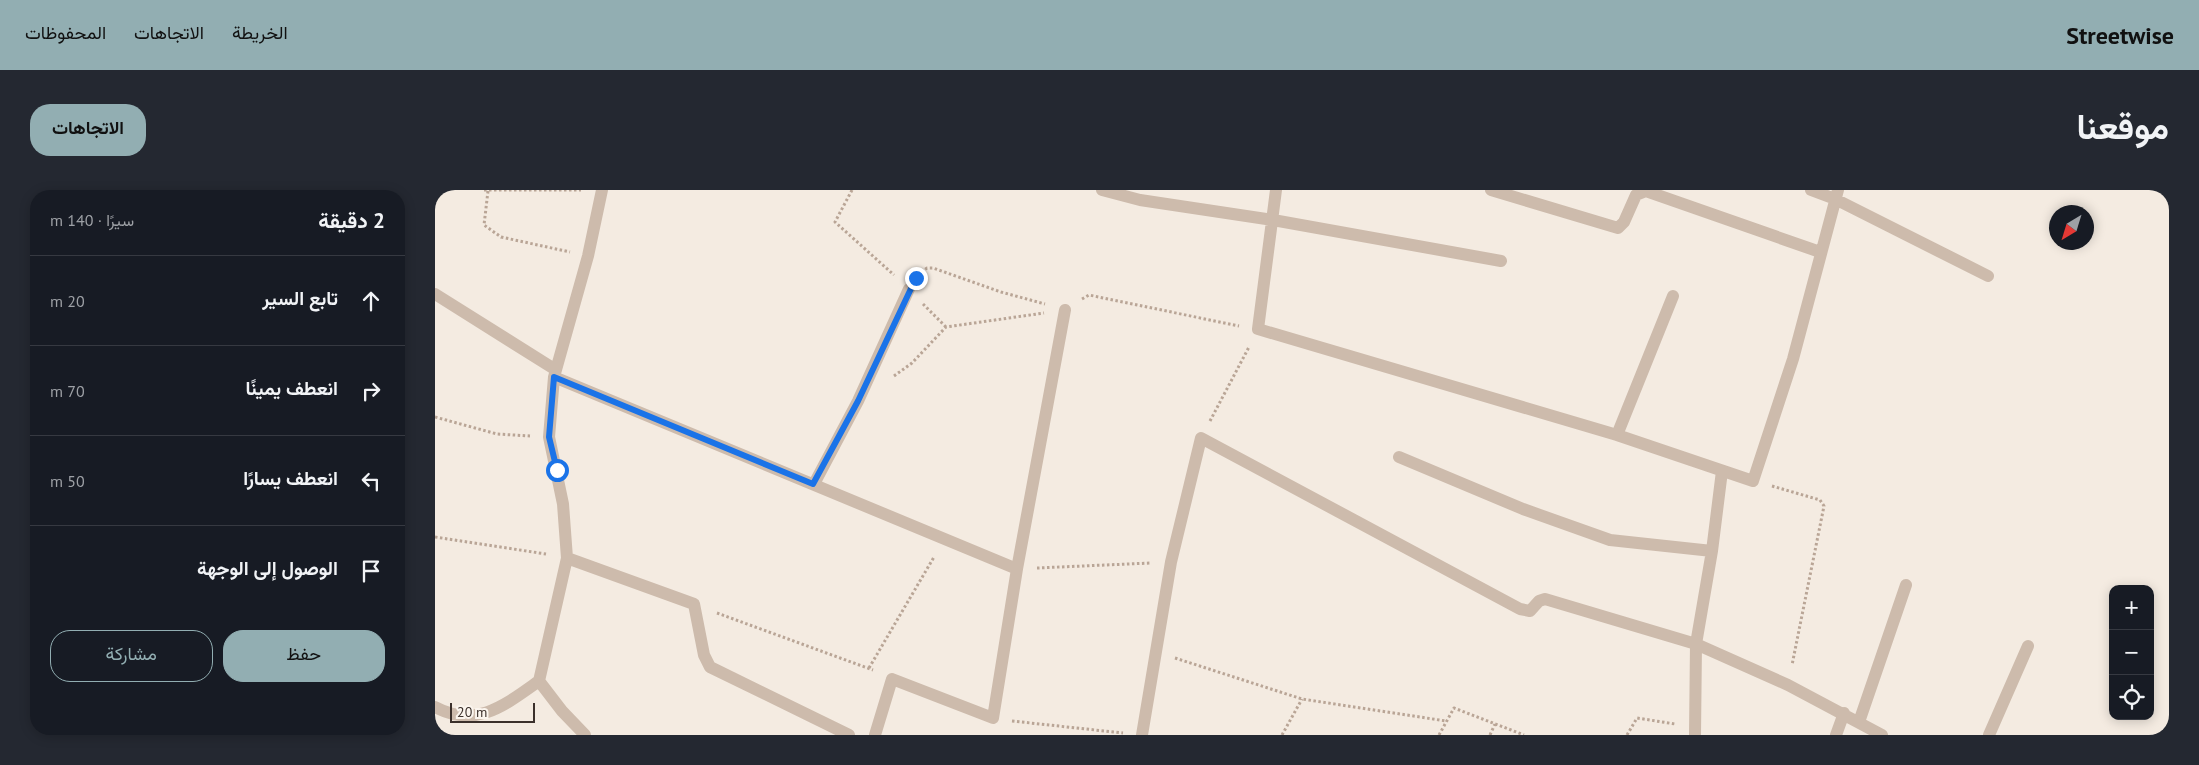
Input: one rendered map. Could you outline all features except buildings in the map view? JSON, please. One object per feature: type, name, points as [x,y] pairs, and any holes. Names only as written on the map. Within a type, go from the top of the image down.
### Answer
[{"type":"street","points":[[435,708],[462,716],[479,716],[494,710],[539,681],[567,558],[563,504],[549,437],[555,374],[588,256],[602,190]]},
{"type":"street","points":[[1102,190],[1141,200],[1273,220],[1501,261]]},
{"type":"street","points":[[1276,190],[1258,330],[1617,435],[1753,481],[1793,360],[1820,252],[1837,195]]},
{"type":"street","points":[[1491,190],[1618,228],[1624,222],[1636,195],[1646,191],[1820,252]]},
{"type":"street","points":[[1811,190],[1837,195],[1989,276]]},
{"type":"street","points":[[813,484],[858,401],[909,289]]},
{"type":"street","points":[[435,294],[555,374],[1017,569]]},
{"type":"street","points":[[1617,435],[1673,296]]},
{"type":"street","points":[[875,735],[891,679],[993,718],[1017,569],[1065,310]]},
{"type":"street","points":[[1142,735],[1171,562],[1201,438],[1520,609],[1530,611],[1545,599],[1697,644],[1788,685],[1844,713],[1882,735]]},
{"type":"street","points":[[1399,457],[1523,509],[1610,540],[1712,551]]},
{"type":"street","points":[[1695,731],[1697,644],[1712,551],[1722,471]]},
{"type":"street","points":[[567,558],[694,604],[704,655],[710,667],[849,735]]},
{"type":"street","points":[[1859,722],[1906,585]]},
{"type":"street","points":[[1989,735],[2027,646]]},
{"type":"street","points":[[539,681],[561,711],[585,735]]},
{"type":"street","points":[[1836,735],[1844,713]]},
{"type":"path","points":[[582,190],[486,191],[484,225],[501,237],[588,256]]},
{"type":"path","points":[[851,190],[835,222],[909,289],[945,327]]},
{"type":"path","points":[[909,289],[916,278],[927,268],[1065,310]]},
{"type":"path","points":[[889,379],[912,363],[945,327],[1065,310],[1089,295],[1258,330],[1201,438]]},
{"type":"path","points":[[435,417],[497,434],[549,437]]},
{"type":"path","points":[[1753,481],[1799,492],[1820,500],[1823,506],[1788,685]]},
{"type":"path","points":[[435,537],[567,558]]},
{"type":"path","points":[[694,604],[869,668],[945,539]]},
{"type":"path","points":[[1017,569],[1171,562]]},
{"type":"path","points":[[1155,652],[1302,699],[1447,722]]},
{"type":"path","points":[[1282,735],[1302,699]]},
{"type":"path","points":[[1439,735],[1454,708],[1524,735]]},
{"type":"path","points":[[993,718],[1128,734]]},
{"type":"path","points":[[1627,735],[1637,718],[1695,731]]},
{"type":"path","points":[[1490,735],[1495,724]]},
{"type":"route","points":[[557,470],[549,437],[554,377],[813,484],[858,401],[909,289],[916,278]]}]
